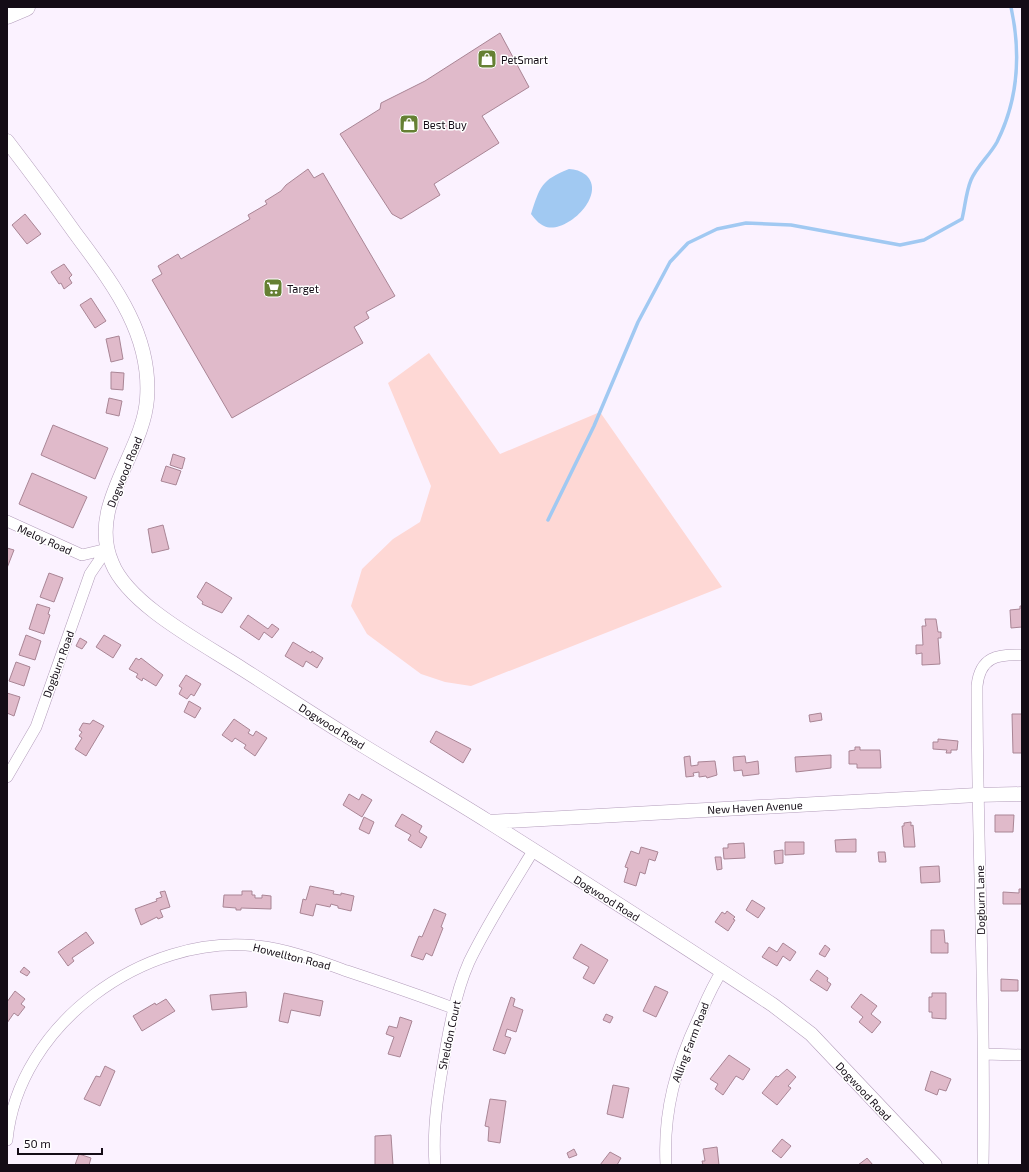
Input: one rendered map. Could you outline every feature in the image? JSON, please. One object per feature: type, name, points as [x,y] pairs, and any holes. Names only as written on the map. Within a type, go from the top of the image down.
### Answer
[{"type":"main road","points":[[7,15],[26,7]]},
{"type":"street","name":"Dogwood Road","points":[[7,140],[107,276],[125,304],[137,330],[146,359],[148,396],[145,416],[108,512],[106,535],[107,549],[112,565],[124,583],[142,602],[340,732],[489,822],[774,1005],[811,1034],[934,1165]]},
{"type":"street","name":"Meloy Road","points":[[7,521],[82,555],[107,549]]},
{"type":"street","name":"Dogburn Road","points":[[7,777],[36,727],[90,574],[107,549]]},
{"type":"street","name":"Dogburn Lane","points":[[983,1165],[984,1054],[977,795],[978,679],[982,667],[994,657],[1022,655]]},
{"type":"street","name":"New Haven Avenue","points":[[489,822],[977,795],[1022,794]]},
{"type":"street","name":"Sheldon Court","points":[[435,1165],[433,1144],[440,1081],[453,1008],[472,957],[495,912],[533,851]]},
{"type":"street","name":"Howellton Road","points":[[7,1140],[12,1110],[18,1090],[26,1072],[49,1039],[81,1005],[105,986],[132,970],[163,958],[215,946],[258,946],[320,962],[453,1008]]},
{"type":"street","name":"Alling Farm Road","points":[[666,1165],[665,1128],[673,1084],[694,1027],[714,983],[722,971]]},
{"type":"street","points":[[984,1054],[1022,1055]]},
{"type":"shaded area","points":[[429,353],[500,454],[600,412],[722,587],[471,686],[445,682],[421,674],[367,634],[351,606],[362,569],[393,539],[420,522],[431,486],[388,383]]},
{"type":"water","points":[[569,169],[578,170],[586,175],[591,183],[592,193],[588,203],[572,220],[563,225],[553,228],[544,226],[531,214],[537,197],[547,181]]},
{"type":"building","points":[[500,33],[529,87],[482,116],[499,143],[434,184],[440,195],[401,219],[392,214],[340,134],[380,109],[381,103],[425,81]]},
{"type":"building","name":"Target","points":[[308,169],[314,178],[323,173],[395,296],[366,312],[369,318],[354,327],[363,343],[232,418],[152,280],[162,274],[158,266],[178,254],[181,259],[250,219],[248,215],[267,204],[265,201],[281,191],[286,185]]},
{"type":"building","points":[[25,214],[41,234],[27,244],[12,225]]},
{"type":"building","points":[[64,264],[72,275],[69,278],[72,283],[64,289],[61,283],[59,284],[51,272]]},
{"type":"building","points":[[91,298],[106,321],[95,328],[80,305]]},
{"type":"building","points":[[119,336],[123,359],[111,362],[106,339]]},
{"type":"building","points":[[111,372],[124,373],[123,390],[111,389]]},
{"type":"building","points":[[109,398],[122,401],[119,416],[106,413]]},
{"type":"building","points":[[53,425],[108,448],[95,479],[41,455]]},
{"type":"building","points":[[173,454],[185,458],[182,469],[170,465]]},
{"type":"building","points":[[166,466],[181,471],[176,485],[161,481]]},
{"type":"building","points":[[32,473],[87,497],[73,528],[19,504]]},
{"type":"building","points":[[163,525],[169,549],[152,553],[148,529]]},
{"type":"building","points":[[7,548],[14,550],[7,568]]},
{"type":"building","points":[[49,573],[63,578],[54,602],[40,597]]},
{"type":"building","points":[[206,582],[232,598],[222,613],[202,604],[203,602],[197,597]]},
{"type":"building","points":[[37,604],[50,608],[48,614],[50,615],[44,634],[29,629]]},
{"type":"building","points":[[1020,606],[1022,606],[1022,627],[1011,628],[1010,610],[1020,609]]},
{"type":"building","points":[[248,615],[268,629],[272,624],[279,629],[272,638],[264,632],[259,640],[240,627]]},
{"type":"building","points":[[925,619],[936,619],[938,632],[941,632],[941,638],[938,638],[940,664],[922,665],[922,653],[916,654],[916,645],[923,645],[922,626],[926,626]]},
{"type":"building","points":[[26,635],[41,641],[35,660],[19,655]]},
{"type":"building","points":[[104,635],[121,645],[113,658],[96,647]]},
{"type":"building","points":[[80,638],[87,642],[82,649],[76,646]]},
{"type":"building","points":[[293,642],[311,653],[312,651],[323,658],[317,668],[306,661],[303,667],[285,656]]},
{"type":"building","points":[[136,658],[139,660],[141,658],[163,675],[156,686],[143,678],[142,681],[136,677],[138,674],[129,669]]},
{"type":"building","points":[[16,662],[30,667],[24,686],[9,681]]},
{"type":"building","points":[[186,675],[201,684],[194,696],[191,694],[187,699],[179,694],[182,688],[179,686]]},
{"type":"building","points":[[7,693],[20,697],[14,716],[7,713]]},
{"type":"building","points":[[189,701],[201,708],[195,718],[184,712]]},
{"type":"building","points":[[821,713],[822,720],[810,722],[809,715]]},
{"type":"building","points":[[1012,714],[1022,714],[1022,753],[1013,753]]},
{"type":"building","points":[[234,719],[250,730],[248,733],[253,736],[256,731],[267,738],[255,756],[244,748],[246,745],[235,738],[232,742],[222,735]]},
{"type":"building","points":[[93,720],[104,726],[86,756],[75,749],[82,738],[79,736],[82,732],[79,730],[83,723],[90,724]]},
{"type":"building","points":[[436,731],[471,749],[463,763],[430,742]]},
{"type":"building","points":[[938,739],[958,741],[957,750],[951,750],[951,753],[946,753],[947,750],[933,749],[933,742],[938,742]]},
{"type":"building","points":[[855,747],[860,747],[860,750],[880,750],[881,768],[857,768],[857,764],[849,764],[849,751],[855,750]]},
{"type":"building","points":[[831,755],[831,768],[796,772],[795,757]]},
{"type":"building","points":[[690,756],[691,766],[698,765],[698,762],[715,761],[717,775],[707,778],[706,776],[699,777],[699,772],[693,773],[694,776],[686,777],[684,757]]},
{"type":"building","points":[[745,756],[746,763],[758,761],[759,774],[743,776],[742,770],[734,771],[733,757]]},
{"type":"building","points":[[349,794],[359,800],[362,794],[372,800],[362,817],[343,805]]},
{"type":"building","points":[[402,814],[422,826],[419,832],[427,837],[421,848],[408,840],[411,835],[395,826]]},
{"type":"building","points":[[995,815],[1014,815],[1013,832],[995,832]]},
{"type":"building","points":[[364,817],[374,822],[369,834],[359,829]]},
{"type":"building","points":[[911,822],[911,826],[913,825],[915,847],[904,847],[902,826],[904,826],[904,823]]},
{"type":"building","points":[[856,839],[856,852],[836,852],[835,840]]},
{"type":"building","points":[[785,842],[804,842],[804,854],[785,855]]},
{"type":"building","points":[[744,843],[745,858],[724,859],[723,848],[728,848],[728,844]]},
{"type":"building","points":[[641,847],[658,852],[655,861],[649,859],[645,874],[640,872],[636,886],[624,882],[628,868],[625,867],[631,851],[639,854]]},
{"type":"building","points":[[783,850],[783,863],[775,864],[774,851]]},
{"type":"building","points":[[878,852],[885,852],[886,862],[879,862]]},
{"type":"building","points":[[715,857],[721,857],[722,869],[717,870]]},
{"type":"building","points":[[939,866],[940,882],[921,883],[920,867]]},
{"type":"building","points":[[310,886],[334,891],[333,894],[341,895],[341,893],[354,896],[351,911],[338,908],[338,906],[331,904],[330,907],[316,904],[313,916],[300,913],[303,899],[306,900]]},
{"type":"building","points":[[1019,889],[1022,889],[1022,904],[1003,904],[1003,892],[1019,893]]},
{"type":"building","points":[[165,891],[170,907],[160,910],[163,917],[158,919],[157,917],[141,925],[135,909],[157,901],[156,899],[162,897],[160,892]]},
{"type":"building","points":[[242,891],[252,891],[252,895],[255,895],[255,898],[262,898],[262,895],[271,896],[271,909],[241,908],[241,910],[236,910],[236,908],[223,907],[224,895],[242,895]]},
{"type":"building","points":[[752,900],[765,908],[758,918],[746,910]]},
{"type":"building","points":[[434,909],[446,914],[441,927],[443,928],[432,956],[426,953],[423,960],[411,956],[419,936],[422,937]]},
{"type":"building","points":[[727,911],[735,917],[733,919],[735,920],[728,931],[715,922],[722,912],[725,914]]},
{"type":"building","points":[[931,930],[944,930],[945,943],[948,943],[948,953],[931,953]]},
{"type":"building","points":[[86,932],[94,943],[72,958],[74,961],[68,966],[58,952]]},
{"type":"building","points":[[783,943],[796,952],[790,961],[783,956],[777,966],[762,957],[769,947],[777,952]]},
{"type":"building","points":[[581,944],[608,960],[594,984],[583,978],[589,967],[573,958]]},
{"type":"building","points":[[825,945],[830,949],[825,957],[819,954]]},
{"type":"building","points":[[24,967],[30,972],[27,976],[20,972]]},
{"type":"building","points":[[817,970],[828,978],[827,981],[831,984],[827,991],[810,980]]},
{"type":"building","points":[[1001,979],[1018,980],[1018,991],[1001,991]]},
{"type":"building","points":[[655,986],[668,992],[656,1017],[643,1011]]},
{"type":"building","points":[[15,991],[25,999],[21,1004],[25,1007],[18,1016],[14,1013],[7,1023],[7,1002]]},
{"type":"building","points":[[246,992],[247,1007],[212,1010],[210,995]]},
{"type":"building","points":[[284,993],[323,1001],[320,1016],[291,1010],[288,1023],[279,1021]]},
{"type":"building","points":[[932,993],[946,993],[946,1019],[932,1018],[932,1012],[929,1012],[929,997],[932,997]]},
{"type":"building","points":[[861,994],[877,1006],[871,1014],[881,1022],[872,1033],[859,1022],[863,1017],[851,1007]]},
{"type":"building","points":[[511,997],[515,999],[513,1006],[523,1010],[516,1032],[507,1029],[505,1036],[511,1038],[505,1054],[493,1050]]},
{"type":"building","points":[[166,999],[175,1011],[142,1031],[133,1016],[155,1003],[156,1005]]},
{"type":"building","points":[[606,1014],[613,1017],[610,1023],[603,1020]]},
{"type":"building","points":[[400,1017],[412,1021],[400,1057],[388,1054],[394,1037],[386,1034],[389,1026],[397,1028]]},
{"type":"building","points":[[729,1055],[750,1069],[743,1080],[736,1076],[723,1095],[715,1089],[718,1084],[710,1079]]},
{"type":"building","points":[[105,1066],[115,1071],[100,1106],[84,1099],[96,1076],[100,1077]]},
{"type":"building","points":[[787,1069],[796,1077],[788,1086],[791,1088],[777,1105],[762,1093],[776,1076],[778,1077]]},
{"type":"building","points":[[931,1071],[951,1079],[946,1091],[939,1089],[937,1095],[925,1090]]},
{"type":"building","points":[[613,1085],[629,1088],[623,1118],[607,1114]]},
{"type":"building","points":[[490,1099],[506,1101],[500,1143],[488,1141],[489,1127],[485,1126]]},
{"type":"building","points":[[391,1135],[393,1165],[375,1165],[375,1136]]},
{"type":"building","points":[[782,1139],[791,1146],[781,1158],[772,1151]]},
{"type":"building","points":[[717,1147],[719,1165],[703,1165],[702,1161],[705,1161],[703,1149]]},
{"type":"building","points":[[574,1149],[577,1155],[569,1158],[567,1153]]},
{"type":"building","points":[[610,1152],[621,1158],[617,1165],[600,1165]]},
{"type":"building","points":[[79,1154],[91,1158],[89,1165],[75,1165]]},
{"type":"building","points":[[867,1158],[873,1165],[858,1165],[866,1159]]},
{"type":"waterway","points":[[548,520],[594,426],[638,322],[670,262],[688,243],[717,229],[746,223],[791,225],[900,245],[924,240],[962,219],[971,180],[997,142],[1004,126],[1013,93],[1017,59],[1011,7]]},
{"type":"place","name":"PetSmart","points":[[487,59]]},
{"type":"place","name":"Best Buy","points":[[409,124]]},
{"type":"place","name":"Target","points":[[273,288]]}]
